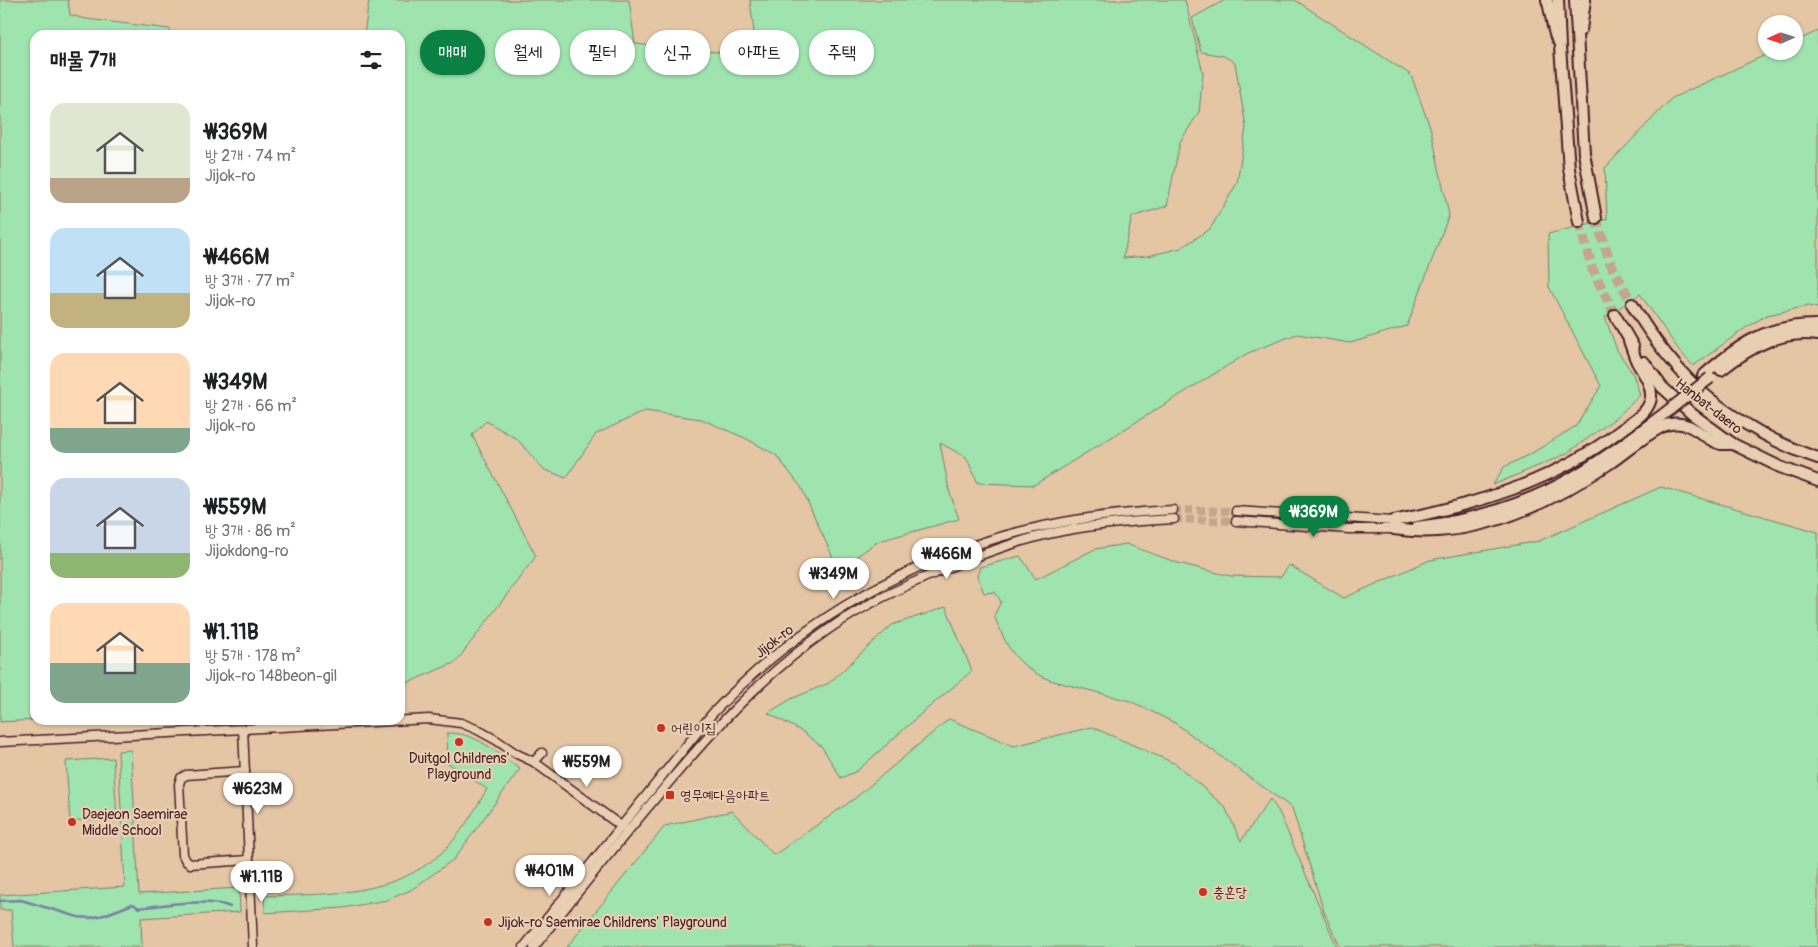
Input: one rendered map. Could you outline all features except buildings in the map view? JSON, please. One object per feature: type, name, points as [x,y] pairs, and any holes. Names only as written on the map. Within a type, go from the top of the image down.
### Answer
[{"type":"main road","points":[[1547,0],[1550,8],[1551,25],[1560,47]]},
{"type":"main road","points":[[1558,0],[1569,169],[1578,222]]},
{"type":"main road","points":[[1575,0],[1584,153],[1596,218]]},
{"type":"main road","points":[[1577,48],[1586,0]]},
{"type":"main road","name":"Hanbat-daero","points":[[1632,304],[1648,332],[1680,369],[1709,398],[1754,428],[1788,446],[1818,458]]},
{"type":"main road","name":"Hanbat-daero","points":[[1614,315],[1629,341],[1662,387],[1692,414],[1733,444],[1780,467],[1818,481]]},
{"type":"main road","points":[[1707,377],[1735,350],[1755,338],[1778,328],[1818,325]]},
{"type":"main road","points":[[1394,525],[1474,512],[1518,496],[1572,472],[1663,410],[1707,377],[1762,343],[1779,336],[1818,335]]},
{"type":"main road","points":[[1394,525],[1463,506],[1526,485],[1569,465],[1609,440],[1636,419],[1648,407],[1651,397],[1645,374],[1637,363],[1629,341]]},
{"type":"main road","points":[[1394,525],[1412,532],[1438,532],[1472,526],[1515,513],[1555,496],[1591,476],[1655,430],[1667,424],[1681,423],[1720,444],[1733,444]]},
{"type":"main road","points":[[1788,446],[1818,451]]},
{"type":"street","name":"Jijok-ro","points":[[534,947],[690,740],[736,688],[781,650],[860,596],[941,557],[1010,534],[1098,516],[1174,510]]},
{"type":"street","points":[[1236,511],[1394,525]]},
{"type":"street","name":"Jijok-ro","points":[[524,947],[624,829],[744,699],[804,647],[865,606],[898,588],[950,566],[1022,541],[1098,525],[1174,519]]},
{"type":"street","points":[[1236,521],[1349,530],[1394,525]]},
{"type":"street","points":[[405,720],[430,719],[461,723],[476,729],[534,762],[624,829]]},
{"type":"street","points":[[0,742],[318,725]]},
{"type":"street","points":[[243,729],[253,947]]},
{"type":"street","points":[[534,762],[542,753]]},
{"type":"street","points":[[245,771],[186,775],[181,778],[179,784],[182,855],[190,864],[249,860]]},
{"type":"green space","points":[[0,0],[68,0],[70,15],[86,19],[170,30],[30,30],[30,720],[0,722]]},
{"type":"green space","points":[[369,0],[629,0],[633,30],[570,30],[570,75],[635,75],[635,44],[645,45],[645,75],[710,75],[710,51],[720,52],[720,75],[799,75],[799,30],[754,30],[750,0],[1185,0],[1203,73],[1199,112],[1180,142],[1167,206],[1132,217],[1123,258],[1148,256],[1181,248],[1210,229],[1237,183],[1246,127],[1235,63],[1224,56],[1201,52],[1192,18],[1225,0],[1295,0],[1411,75],[1431,130],[1449,215],[1407,326],[1350,343],[1297,334],[1248,353],[1034,485],[978,483],[966,457],[940,443],[949,490],[959,519],[879,541],[838,569],[801,487],[776,455],[747,439],[701,419],[645,411],[596,434],[566,478],[543,469],[517,439],[486,421],[472,435],[536,556],[456,662],[405,684],[405,30],[365,30]]},
{"type":"green space","points":[[1818,31],[1818,308],[1808,306],[1767,315],[1693,366],[1678,349],[1640,294],[1605,317],[1617,350],[1633,374],[1640,395],[1617,417],[1566,454],[1493,485],[1504,467],[1532,453],[1576,426],[1601,386],[1549,287],[1548,234],[1607,219],[1605,168],[1672,98],[1758,58],[1758,60],[1803,60],[1803,38]]},
{"type":"green space","points":[[1661,487],[1818,532],[1818,947],[1340,947],[1324,912],[1292,808],[1175,723],[1130,701],[1050,680],[1029,669],[1014,655],[998,626],[994,615],[1001,602],[995,592],[984,593],[977,576],[980,567],[1020,556],[1036,579],[1095,549],[1126,544],[1178,563],[1230,576],[1281,577],[1289,565],[1344,598],[1430,560],[1539,541]]},
{"type":"green space","points":[[946,607],[972,671],[857,771],[841,778],[822,747],[803,732],[768,713],[791,699],[829,683],[892,625]]},
{"type":"green space","points":[[949,719],[1014,746],[1092,727],[1176,764],[1225,807],[1241,841],[1270,799],[1279,812],[1337,947],[567,947],[665,826],[732,811],[774,855],[854,799]]},
{"type":"green space","points":[[447,733],[468,736],[477,740],[520,769],[454,859],[411,890],[387,900],[343,908],[265,913],[264,896],[340,893],[388,883],[411,874],[432,861],[451,843],[466,824],[487,789],[448,763]]},
{"type":"green space","points":[[131,750],[139,894],[239,888],[240,912],[141,918],[142,947],[14,947],[11,910],[0,910],[0,895],[125,887],[118,751]]},
{"type":"green space","points":[[113,758],[117,818],[70,821],[66,761]]},
{"type":"waterway","points":[[0,901],[21,900],[78,917],[90,918],[133,904],[139,908],[199,903],[222,904],[230,907]]},
{"type":"tunnel","points":[[1596,218],[1610,262],[1632,304]]},
{"type":"tunnel","points":[[1579,222],[1592,268],[1615,315]]},
{"type":"tunnel","points":[[1173,510],[1236,511]]},
{"type":"tunnel","points":[[1174,519],[1236,521]]},
{"type":"place","name":"어린이집","points":[[661,728]]},
{"type":"place","name":"Duitgol Childrens' Playground","points":[[459,742]]},
{"type":"place","name":"영무예다음아파트","points":[[670,795]]},
{"type":"place","name":"Daejeon Saemirae Middle School","points":[[72,822]]},
{"type":"place","name":"충혼당","points":[[1203,892]]},
{"type":"place","name":"Jijok-ro Saemirae Childrens' Playground","points":[[488,922]]}]
